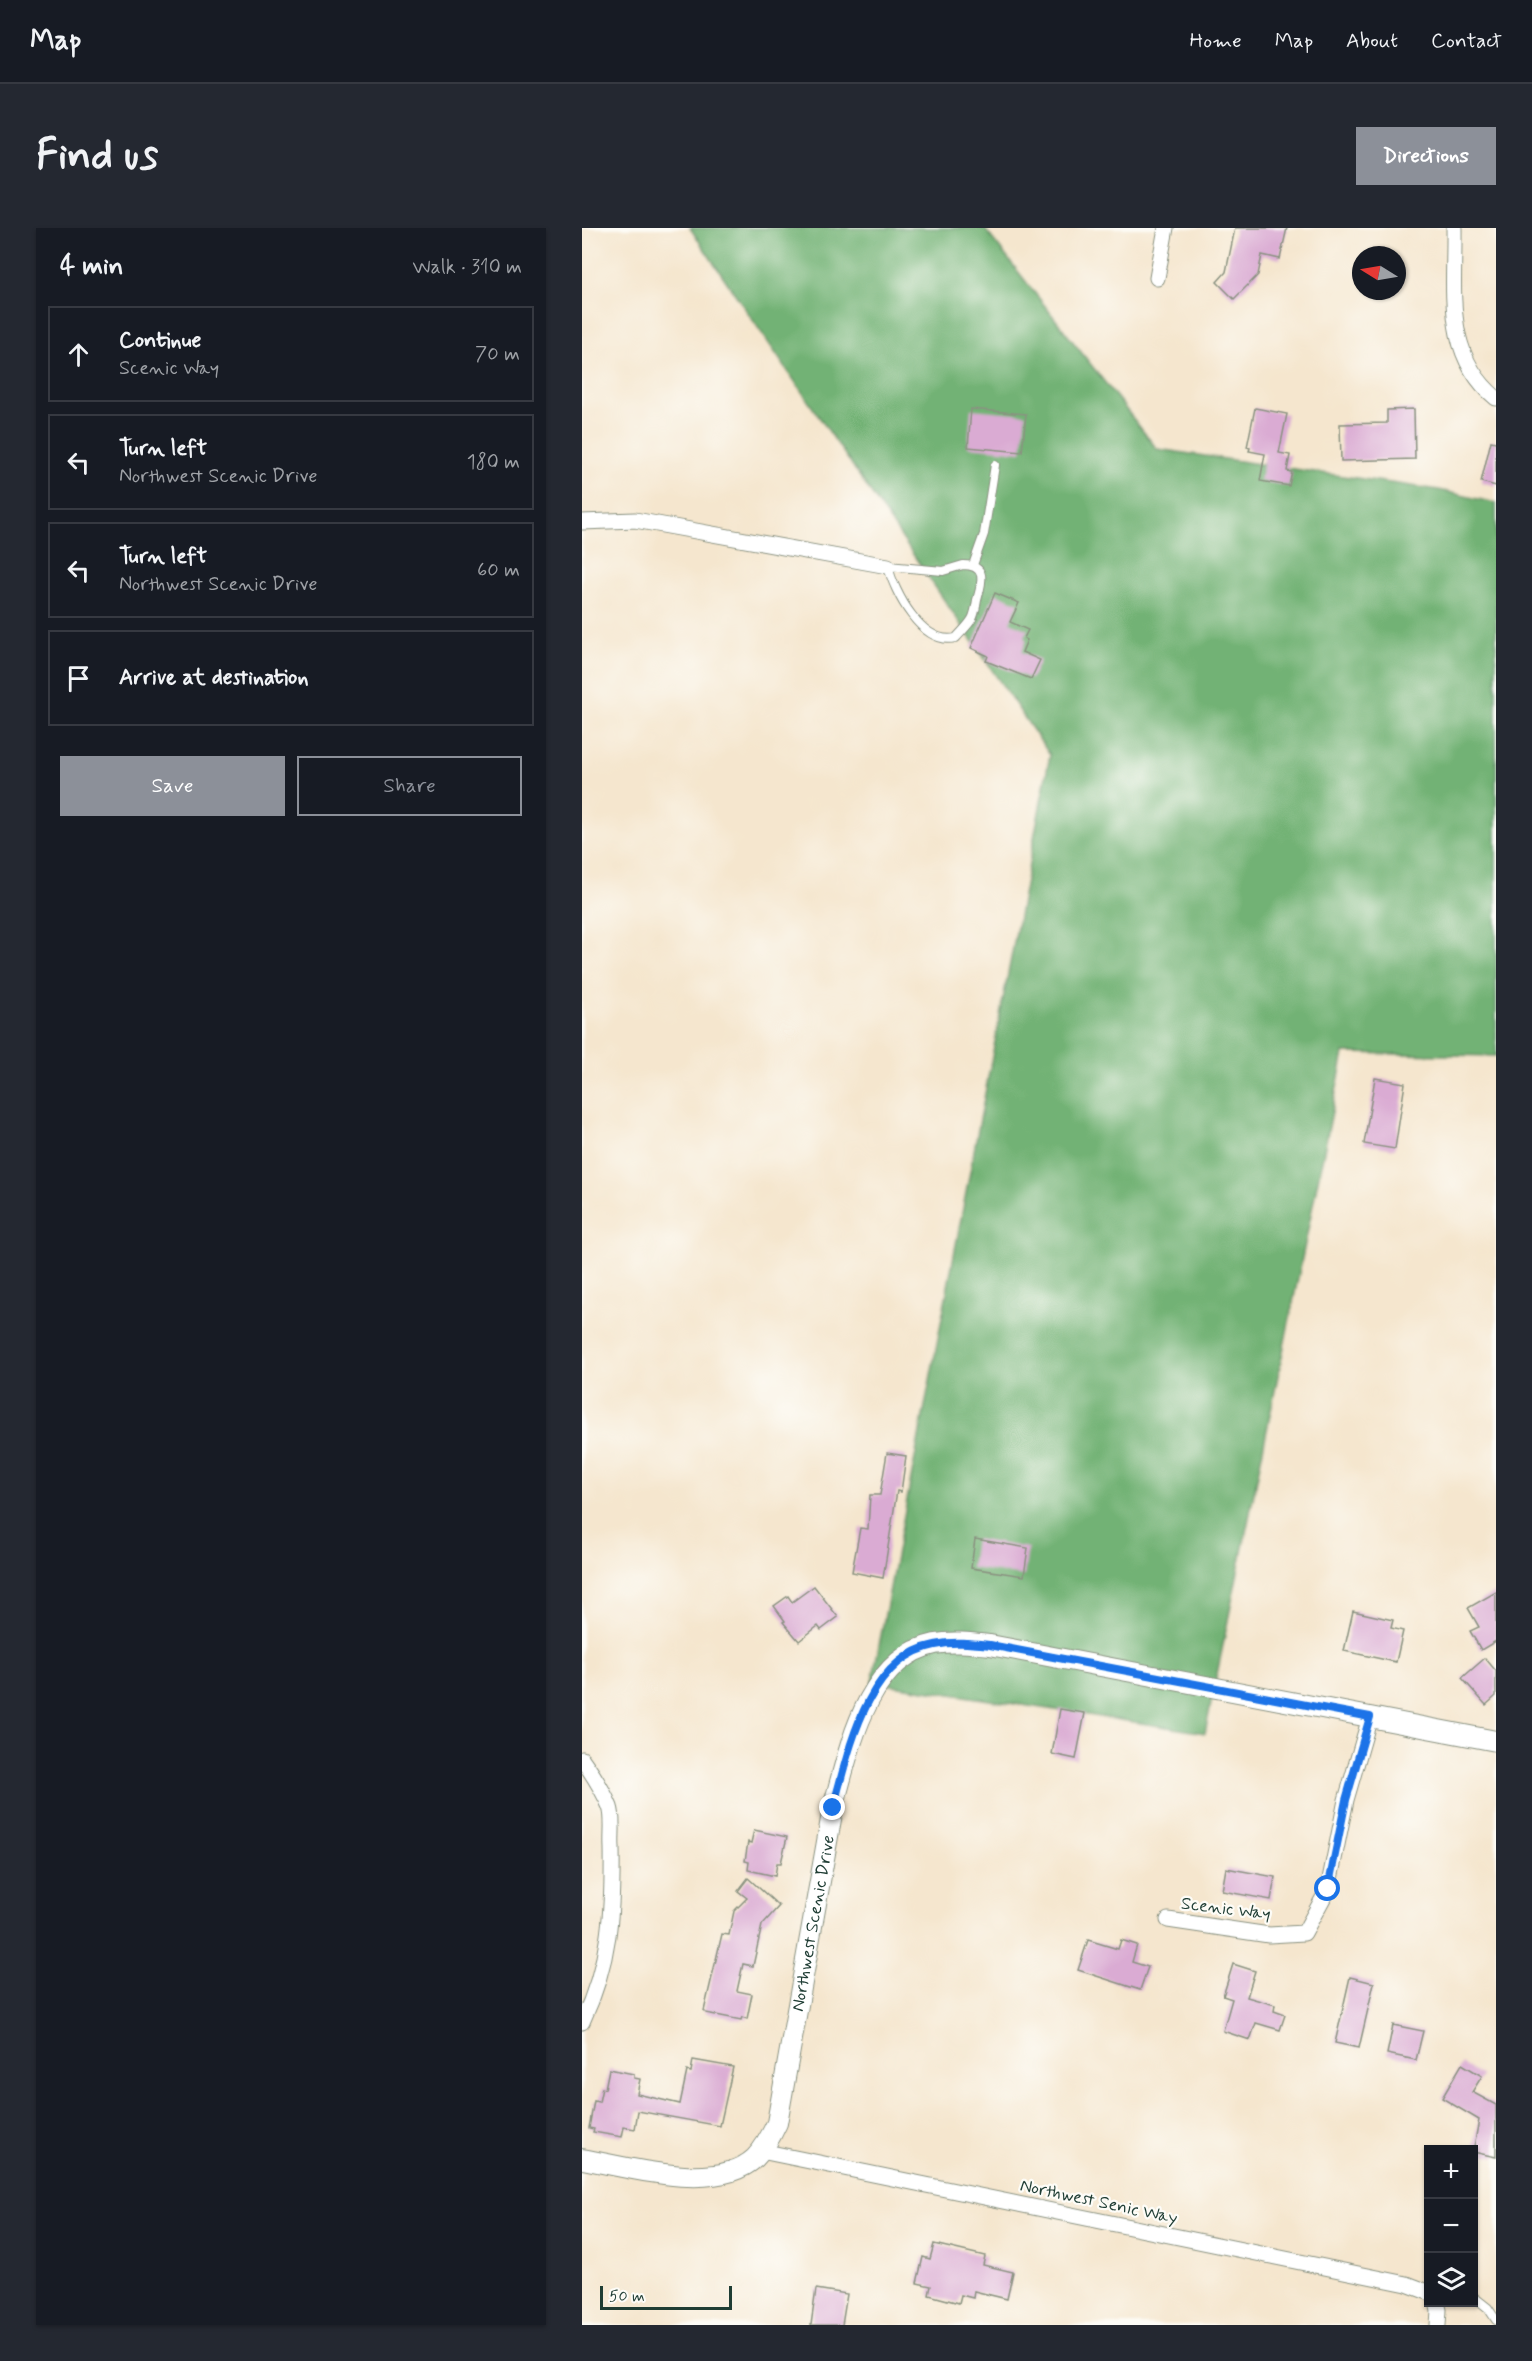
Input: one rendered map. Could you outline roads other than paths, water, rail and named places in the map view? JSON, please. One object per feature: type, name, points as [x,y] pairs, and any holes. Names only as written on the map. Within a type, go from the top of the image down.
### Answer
[{"type":"street","points":[[1157,278],[1166,228]]},
{"type":"street","points":[[1454,228],[1455,318],[1459,344],[1470,368],[1496,398]]},
{"type":"street","points":[[582,522],[635,520],[888,566]]},
{"type":"street","name":"Northwest Scenic Drive","points":[[582,2159],[675,2175],[718,2175],[738,2169],[754,2159],[768,2142],[777,2123],[837,1791],[858,1723],[867,1702],[897,1663],[914,1651],[955,1642],[990,1645],[1496,1741]]},
{"type":"street","name":"Scenic Way","points":[[1168,1920],[1269,1935],[1304,1933],[1328,1889],[1346,1800],[1370,1717]]},
{"type":"street","points":[[582,1759],[611,1808],[612,1879],[611,1925],[603,1967],[595,1995],[582,2022]]},
{"type":"street","name":"Northwest Senic Way","points":[[761,2151],[1407,2284],[1424,2290]]},
{"type":"street","points":[[1437,2307],[1438,2325]]},
{"type":"lane","points":[[973,565],[984,534],[995,465]]},
{"type":"lane","points":[[963,565],[973,565],[979,570],[982,585],[972,619],[956,638],[933,635],[908,610],[892,584],[888,566],[943,571],[963,565]]},
{"type":"lane","points":[[1478,2301],[1488,2308],[1496,2320]]}]
